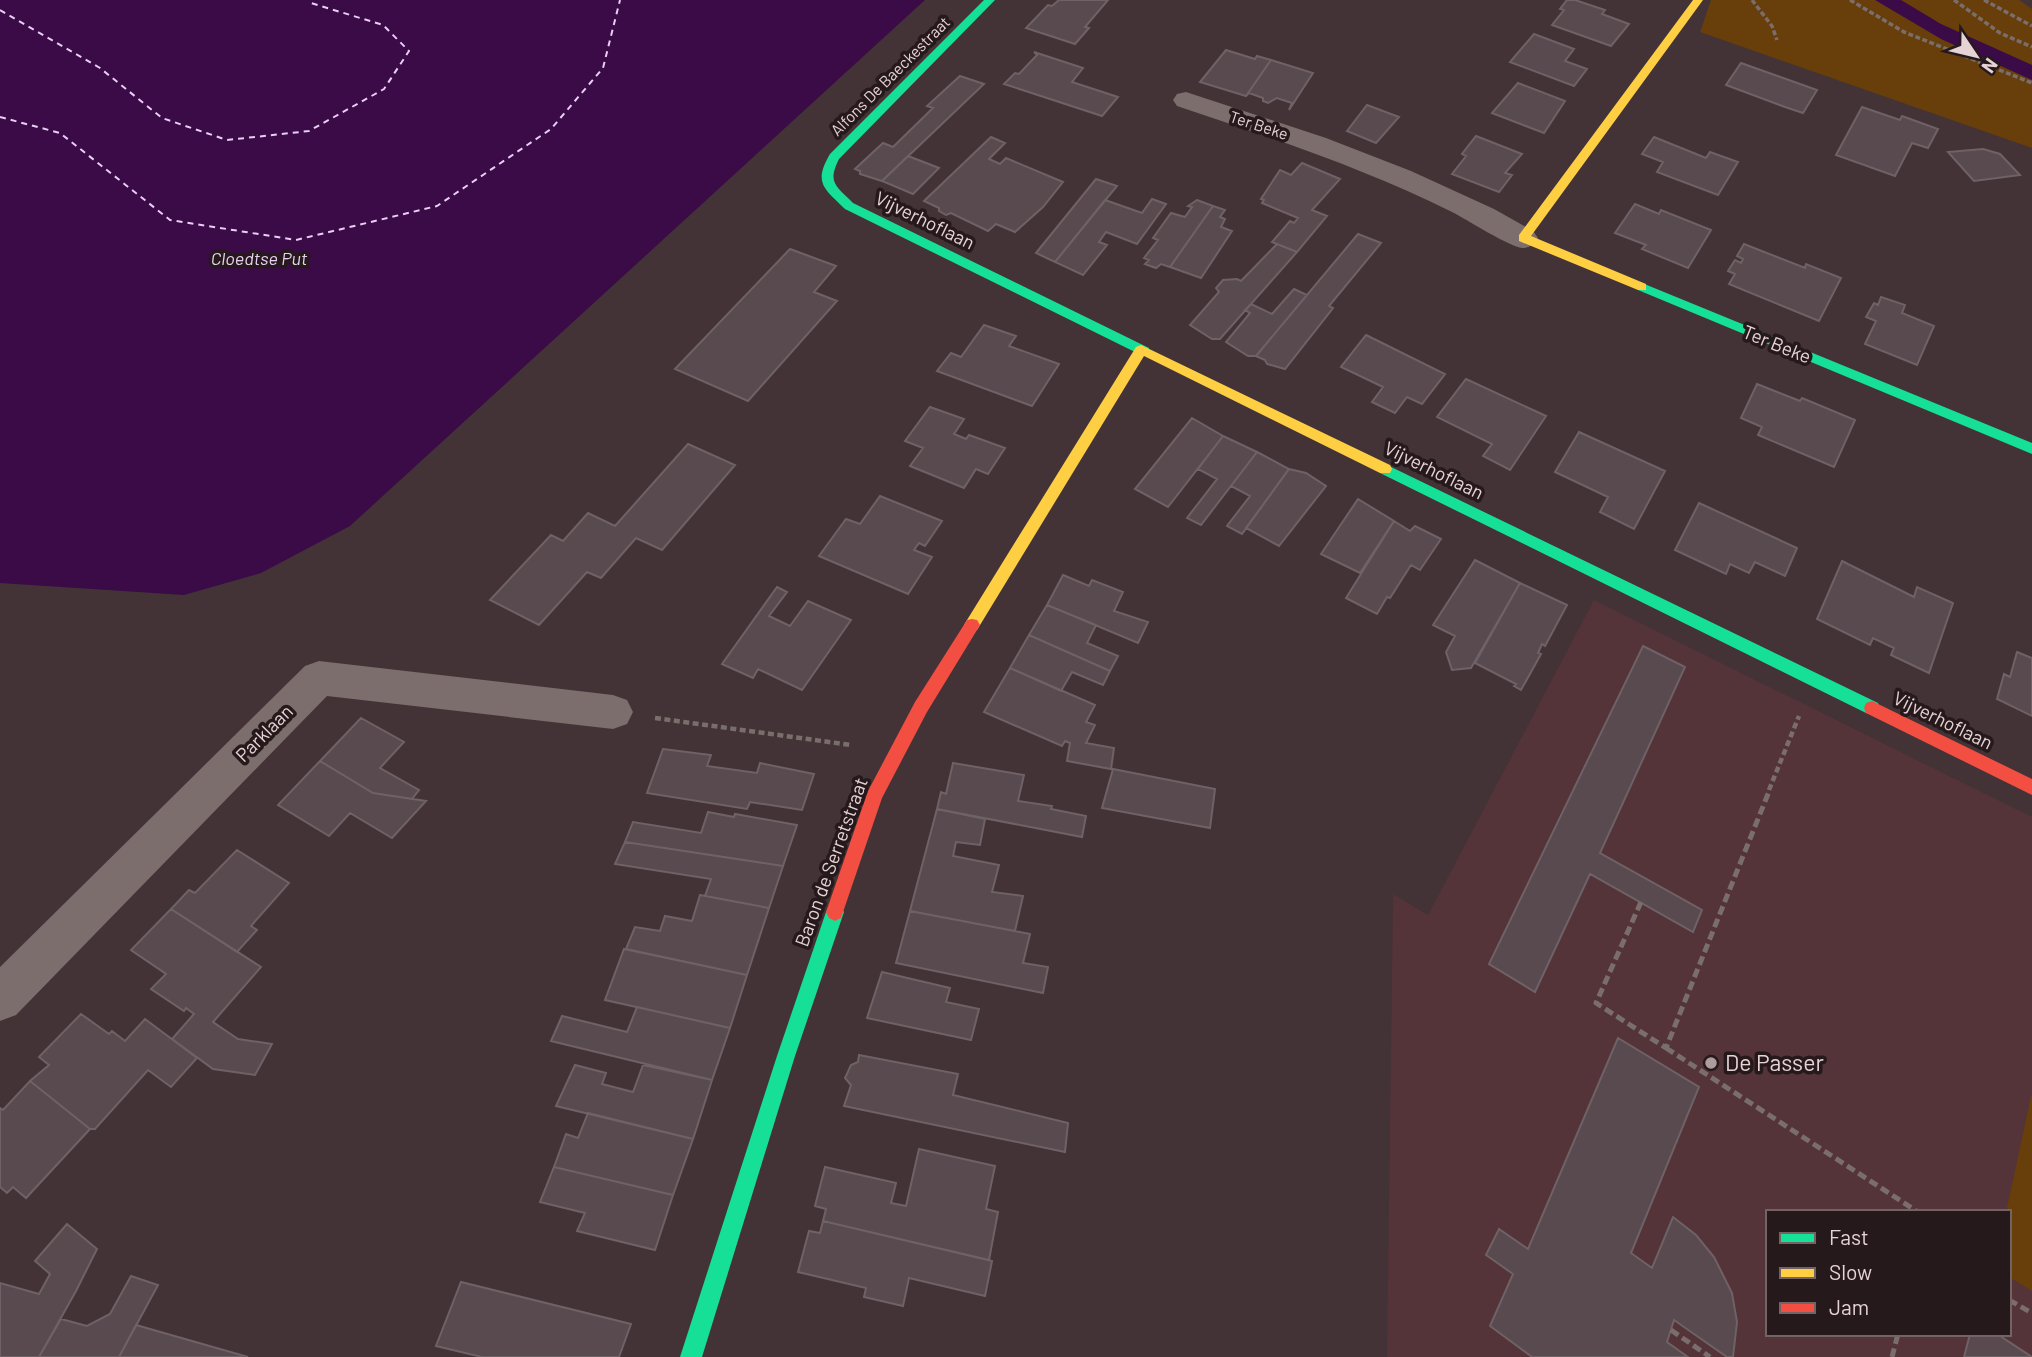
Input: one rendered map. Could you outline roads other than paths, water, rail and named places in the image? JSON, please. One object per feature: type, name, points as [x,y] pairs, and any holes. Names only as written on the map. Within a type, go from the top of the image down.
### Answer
[{"type":"street","name":"Alfons De Baeckestraat","points":[[826,182],[828,166],[834,157],[990,0]]},
{"type":"street","points":[[1523,238],[1698,0]]},
{"type":"street","name":"Ter Beke","points":[[1186,100],[1311,142],[1390,174],[1490,218],[1523,238],[2032,449]]},
{"type":"street","name":"Vijverhoflaan","points":[[826,182],[831,194],[849,206],[2032,787]]},
{"type":"street","name":"Baron de Serretstraat","points":[[691,1357],[786,1056],[874,796],[921,707],[1142,350]]},
{"type":"street","name":"Parklaan","points":[[0,999],[319,678],[613,712]]},
{"type":"water","name":"Cloedtse Put","points":[[0,0],[925,0],[350,526],[261,573],[184,595],[0,583]]},
{"type":"water","points":[[1875,0],[1901,0],[1941,24],[2032,65],[2032,80],[1941,39]]},
{"type":"place","name":"De Passer","points":[[1711,1063]]}]
